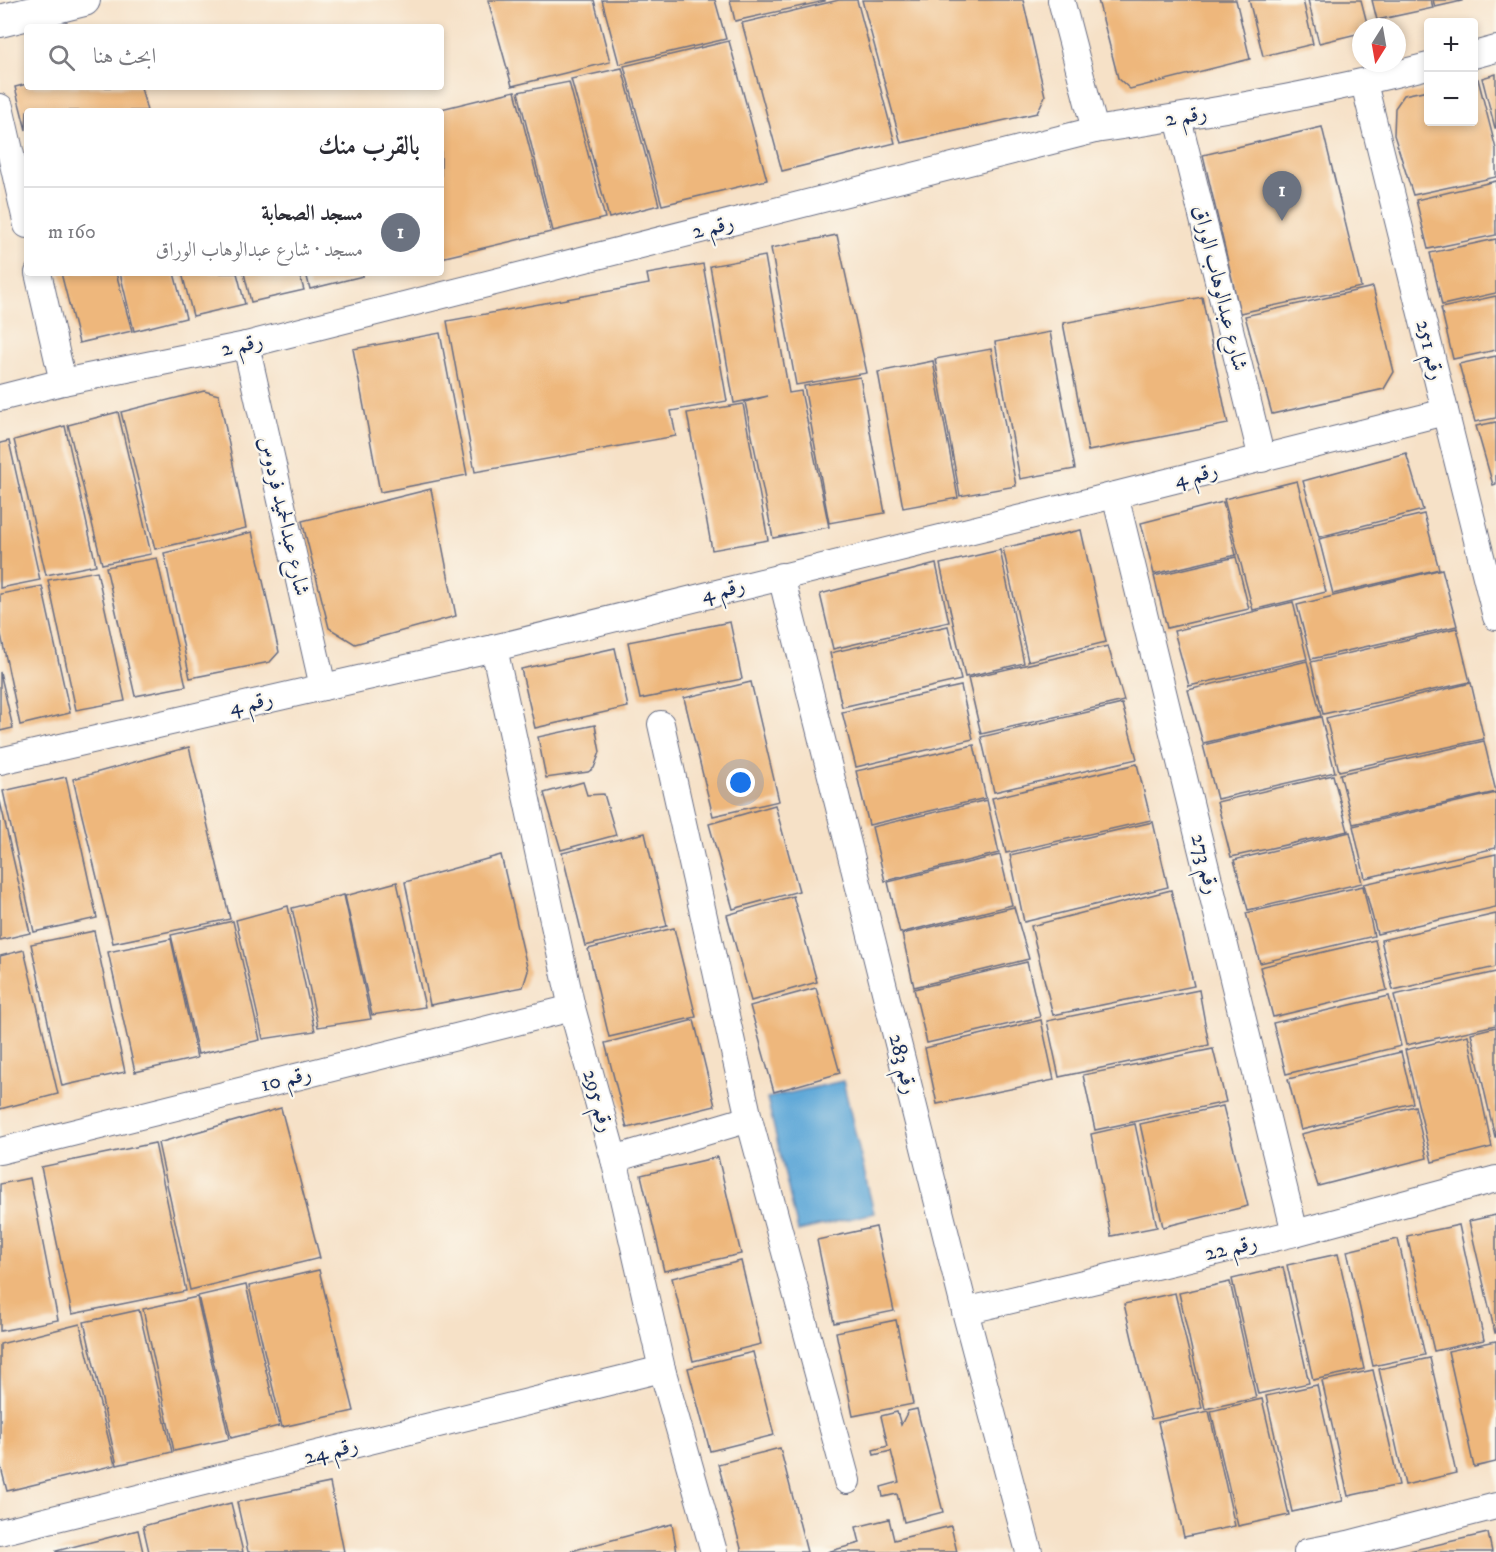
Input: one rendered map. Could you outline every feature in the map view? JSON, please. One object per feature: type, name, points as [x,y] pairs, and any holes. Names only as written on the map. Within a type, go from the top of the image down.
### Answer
[{"type":"street","points":[[0,21],[84,0]]},
{"type":"street","points":[[1061,0],[1095,130]]},
{"type":"street","points":[[1478,54],[1496,49]]},
{"type":"street","name":"رقم 2","points":[[0,398],[63,382],[246,345],[1095,130],[1178,118],[1364,83],[1424,67]]},
{"type":"street","name":"رقم 251","points":[[1364,83],[1496,617]]},
{"type":"street","points":[[0,107],[24,212]]},
{"type":"street","name":"شارع عبدالوهاب الوراق","points":[[1178,118],[1262,459]]},
{"type":"street","points":[[39,276],[63,382]]},
{"type":"street","name":"شارع عبدالحميد فردوس","points":[[246,345],[322,687]]},
{"type":"street","name":"رقم 4","points":[[0,761],[494,648],[1445,412]]},
{"type":"street","name":"رقم 273","points":[[1114,495],[1295,1233]]},
{"type":"street","name":"رقم 283","points":[[781,576],[965,1311],[1029,1552]]},
{"type":"street","name":"رقم 295","points":[[494,648],[572,1008],[614,1159],[662,1369],[714,1552]]},
{"type":"street","points":[[661,724],[749,1119],[847,1481]]},
{"type":"street","name":"رقم 10","points":[[0,1151],[572,1008]]},
{"type":"street","points":[[614,1159],[749,1119]]},
{"type":"street","name":"رقم 22","points":[[965,1311],[1295,1233],[1496,1179]]},
{"type":"street","name":"رقم 24","points":[[0,1532],[662,1369]]},
{"type":"street","points":[[1307,1552],[1349,1548],[1496,1506]]},
{"type":"water","points":[[843,1081],[874,1213],[798,1231],[767,1098]]},
{"type":"building","points":[[488,0],[594,0],[610,62],[512,86]]},
{"type":"building","points":[[602,0],[715,0],[726,39],[619,64]]},
{"type":"building","points":[[730,0],[825,0],[825,1],[735,21]]},
{"type":"building","points":[[839,0],[857,0],[895,143],[782,171],[742,23]]},
{"type":"building","points":[[862,0],[1023,0],[1045,96],[1037,113],[901,143]]},
{"type":"building","points":[[1098,0],[1236,0],[1250,59],[1130,89],[1118,78]]},
{"type":"building","points":[[1249,0],[1303,0],[1313,44],[1263,56]]},
{"type":"building","points":[[1308,0],[1361,0],[1366,18],[1352,18],[1352,35],[1319,43]]},
{"type":"building","points":[[1372,0],[1431,0],[1433,8],[1376,18]]},
{"type":"building","points":[[1433,0],[1462,0],[1462,1],[1435,7]]},
{"type":"building","points":[[729,41],[767,180],[662,205],[624,66]]},
{"type":"building","points":[[622,68],[659,205],[609,218],[571,79]]},
{"type":"building","points":[[1496,74],[1496,128],[1495,128],[1482,78]]},
{"type":"building","points":[[1478,79],[1496,149],[1496,177],[1413,195],[1394,135],[1395,108],[1404,95],[1424,91],[1424,126],[1478,126]]},
{"type":"building","points":[[569,82],[605,218],[553,231],[518,92]]},
{"type":"building","points":[[24,85],[24,90],[142,90],[146,108],[24,108],[24,122],[15,87]]},
{"type":"building","points":[[515,91],[551,232],[444,257],[444,108]]},
{"type":"building","points":[[1322,127],[1361,287],[1240,313],[1203,155]]},
{"type":"building","points":[[1496,181],[1496,235],[1428,249],[1416,200]]},
{"type":"building","points":[[837,235],[867,373],[796,385],[771,248]]},
{"type":"building","points":[[1496,239],[1496,293],[1442,305],[1430,253]]},
{"type":"building","points":[[765,256],[789,393],[801,391],[829,527],[773,538],[745,402],[768,396],[734,403],[710,266]]},
{"type":"building","points":[[703,264],[727,401],[671,411],[676,436],[475,472],[447,321],[649,284],[647,274]]},
{"type":"building","points":[[62,276],[117,276],[132,331],[79,343]]},
{"type":"building","points":[[121,276],[175,276],[186,318],[134,331]]},
{"type":"building","points":[[183,276],[238,276],[245,304],[193,316]]},
{"type":"building","points":[[245,276],[300,276],[304,290],[251,302]]},
{"type":"building","points":[[307,276],[363,276],[310,289]]},
{"type":"building","points":[[1373,287],[1394,372],[1384,389],[1272,414],[1245,316]]},
{"type":"building","points":[[1496,296],[1496,350],[1453,359],[1441,308]]},
{"type":"building","points":[[1202,297],[1228,424],[1088,451],[1063,323]]},
{"type":"building","points":[[1050,332],[1075,469],[1020,479],[995,342]]},
{"type":"building","points":[[440,333],[467,475],[380,492],[353,349]]},
{"type":"building","points":[[991,349],[1016,486],[960,496],[935,359]]},
{"type":"building","points":[[1496,356],[1496,418],[1475,422],[1459,364]]},
{"type":"building","points":[[933,361],[958,498],[903,508],[878,372]]},
{"type":"building","points":[[860,377],[885,513],[829,523],[804,386]]},
{"type":"building","points":[[204,391],[219,395],[246,528],[155,549],[121,412]]},
{"type":"building","points":[[743,404],[768,540],[712,550],[687,413]]},
{"type":"building","points":[[118,412],[151,554],[102,564],[68,425]]},
{"type":"building","points":[[1496,422],[1496,484],[1493,485],[1476,426]]},
{"type":"building","points":[[65,426],[96,565],[46,575],[14,440]]},
{"type":"building","points":[[9,441],[40,580],[0,588],[0,443]]},
{"type":"building","points":[[1406,453],[1423,510],[1319,537],[1303,481]]},
{"type":"building","points":[[1297,481],[1326,592],[1253,610],[1224,499]]},
{"type":"building","points":[[431,489],[456,616],[355,644],[329,628],[302,521]]},
{"type":"building","points":[[1223,502],[1236,555],[1154,574],[1141,523]]},
{"type":"building","points":[[1424,514],[1439,569],[1333,594],[1319,539]]},
{"type":"building","points":[[1081,530],[1106,642],[1028,661],[1003,548]]},
{"type":"building","points":[[252,532],[279,652],[270,662],[190,678],[164,553]]},
{"type":"building","points":[[1000,550],[1024,663],[965,677],[940,564]]},
{"type":"building","points":[[1236,557],[1249,609],[1167,628],[1154,576]]},
{"type":"building","points":[[157,558],[186,686],[135,696],[106,567]]},
{"type":"building","points":[[936,564],[949,622],[833,649],[820,594]]},
{"type":"building","points":[[1442,569],[1457,626],[1311,659],[1297,605]]},
{"type":"building","points":[[97,571],[125,701],[76,710],[48,580]]},
{"type":"building","points":[[42,586],[70,713],[20,725],[0,630],[0,594]]},
{"type":"building","points":[[1293,602],[1307,659],[1189,686],[1174,631]]},
{"type":"building","points":[[730,622],[742,679],[640,699],[628,642]]},
{"type":"building","points":[[948,626],[961,680],[842,707],[830,653]]},
{"type":"building","points":[[1457,628],[1470,682],[1323,714],[1311,662]]},
{"type":"building","points":[[1108,646],[1124,701],[981,734],[968,678]]},
{"type":"building","points":[[615,648],[628,707],[535,728],[521,669]]},
{"type":"building","points":[[1307,661],[1321,716],[1203,743],[1188,690]]},
{"type":"building","points":[[0,672],[13,728],[0,731]]},
{"type":"building","points":[[751,682],[779,801],[713,816],[684,698]]},
{"type":"building","points":[[1471,683],[1484,739],[1339,771],[1326,718]]},
{"type":"building","points":[[961,686],[973,739],[856,767],[842,712]]},
{"type":"building","points":[[1122,704],[1137,759],[994,792],[981,737]]},
{"type":"building","points":[[1321,717],[1335,772],[1217,799],[1203,745]]},
{"type":"building","points":[[595,725],[600,752],[594,768],[588,772],[546,778],[538,737]]},
{"type":"building","points":[[1484,741],[1496,792],[1353,824],[1340,774]]},
{"type":"building","points":[[974,745],[986,798],[869,825],[856,771]]},
{"type":"building","points":[[189,747],[230,919],[113,943],[73,779]]},
{"type":"building","points":[[1137,764],[1151,820],[1006,853],[992,798]]},
{"type":"building","points":[[1333,775],[1348,831],[1231,857],[1217,802]]},
{"type":"building","points":[[66,777],[97,918],[34,932],[3,791]]},
{"type":"building","points":[[583,782],[587,795],[604,794],[616,835],[561,850],[544,793]]},
{"type":"building","points":[[1496,793],[1496,848],[1365,878],[1353,826]]},
{"type":"building","points":[[987,800],[999,853],[885,881],[872,827]]},
{"type":"building","points":[[0,801],[30,933],[0,940]]},
{"type":"building","points":[[775,805],[799,891],[733,909],[709,824]]},
{"type":"building","points":[[1153,822],[1168,887],[1024,922],[1010,855]]},
{"type":"building","points":[[1350,832],[1362,883],[1248,910],[1234,860]]},
{"type":"building","points":[[645,833],[667,926],[585,946],[562,853]]},
{"type":"building","points":[[1496,854],[1496,907],[1377,934],[1364,884]]},
{"type":"building","points":[[501,855],[528,971],[523,987],[430,1005],[405,882]]},
{"type":"building","points":[[1000,855],[1012,905],[900,933],[888,882]]},
{"type":"building","points":[[397,882],[425,1007],[372,1015],[345,896]]},
{"type":"building","points":[[1363,886],[1374,936],[1260,963],[1246,913]]},
{"type":"building","points":[[1171,890],[1194,986],[1053,1015],[1031,926]]},
{"type":"building","points":[[344,895],[371,1019],[318,1027],[292,908]]},
{"type":"building","points":[[793,896],[817,982],[751,1001],[727,915]]},
{"type":"building","points":[[288,906],[315,1031],[263,1039],[236,920]]},
{"type":"building","points":[[1014,907],[1029,959],[914,987],[902,934]]},
{"type":"building","points":[[1496,914],[1496,967],[1393,990],[1381,940]]},
{"type":"building","points":[[233,921],[260,1040],[198,1054],[171,935]]},
{"type":"building","points":[[674,928],[696,1017],[609,1037],[588,949]]},
{"type":"building","points":[[94,931],[125,1072],[62,1086],[31,944]]},
{"type":"building","points":[[171,939],[197,1058],[135,1072],[108,952]]},
{"type":"building","points":[[1375,940],[1387,990],[1273,1017],[1260,967]]},
{"type":"building","points":[[24,950],[58,1094],[0,1109],[0,956]]},
{"type":"building","points":[[1027,962],[1040,1017],[927,1043],[914,989]]},
{"type":"building","points":[[1496,972],[1496,1025],[1406,1045],[1394,995]]},
{"type":"building","points":[[816,988],[840,1073],[774,1092],[750,1006]]},
{"type":"building","points":[[1199,990],[1209,1045],[1059,1077],[1047,1021]]},
{"type":"building","points":[[1389,996],[1401,1046],[1286,1074],[1273,1023]]},
{"type":"building","points":[[694,1020],[715,1106],[627,1128],[605,1043]]},
{"type":"building","points":[[1041,1020],[1054,1080],[937,1104],[925,1048]]},
{"type":"building","points":[[1496,1027],[1496,1137],[1495,1137],[1471,1033]]},
{"type":"building","points":[[1468,1035],[1492,1147],[1432,1162],[1405,1050]]},
{"type":"building","points":[[1213,1049],[1226,1102],[1095,1130],[1083,1075]]},
{"type":"building","points":[[1401,1052],[1413,1103],[1301,1130],[1288,1079]]},
{"type":"building","points":[[1223,1106],[1248,1206],[1163,1227],[1140,1124]]},
{"type":"building","points":[[1415,1106],[1427,1158],[1318,1186],[1301,1134]]},
{"type":"building","points":[[281,1108],[320,1258],[190,1290],[158,1143]]},
{"type":"building","points":[[1135,1124],[1157,1227],[1111,1236],[1091,1134]]},
{"type":"building","points":[[155,1143],[186,1291],[72,1314],[41,1167]]},
{"type":"building","points":[[718,1157],[741,1254],[664,1271],[641,1175]]},
{"type":"building","points":[[30,1178],[58,1320],[0,1331],[0,1184]]},
{"type":"building","points":[[1496,1215],[1496,1333],[1495,1333],[1469,1221]]},
{"type":"building","points":[[1459,1225],[1484,1340],[1434,1351],[1407,1236]]},
{"type":"building","points":[[876,1227],[894,1311],[834,1323],[817,1240]]},
{"type":"building","points":[[1398,1239],[1425,1355],[1373,1366],[1347,1251]]},
{"type":"building","points":[[1338,1254],[1364,1369],[1313,1380],[1287,1265]]},
{"type":"building","points":[[741,1261],[761,1344],[693,1361],[672,1278]]},
{"type":"building","points":[[1283,1267],[1309,1383],[1258,1394],[1232,1279]]},
{"type":"building","points":[[319,1270],[354,1411],[282,1427],[249,1286]]},
{"type":"building","points":[[1230,1282],[1256,1398],[1205,1409],[1179,1293]]},
{"type":"building","points":[[246,1285],[279,1426],[231,1438],[198,1296]]},
{"type":"building","points":[[1175,1293],[1202,1408],[1151,1419],[1124,1304]]},
{"type":"building","points":[[197,1297],[229,1439],[174,1451],[143,1309]]},
{"type":"building","points":[[139,1310],[172,1452],[117,1465],[84,1322]]},
{"type":"building","points":[[896,1320],[913,1404],[853,1416],[836,1332]]},
{"type":"building","points":[[80,1324],[115,1465],[7,1491],[0,1464],[0,1344]]},
{"type":"building","points":[[1496,1341],[1496,1462],[1474,1467],[1448,1351]]},
{"type":"building","points":[[753,1352],[774,1435],[710,1451],[688,1368]]},
{"type":"building","points":[[1430,1358],[1456,1473],[1405,1485],[1379,1369]]},
{"type":"building","points":[[1373,1370],[1399,1485],[1348,1496],[1322,1381]]},
{"type":"building","points":[[1317,1385],[1343,1501],[1292,1512],[1266,1396]]},
{"type":"building","points":[[1262,1399],[1289,1515],[1238,1526],[1211,1411]]},
{"type":"building","points":[[917,1409],[943,1512],[904,1522],[897,1494],[883,1497],[881,1487],[899,1482],[891,1451],[874,1455],[873,1450],[888,1446],[881,1416],[897,1412],[901,1425],[908,1411]]},
{"type":"building","points":[[1209,1411],[1235,1526],[1184,1537],[1158,1422]]},
{"type":"building","points":[[780,1448],[807,1552],[742,1552],[718,1464]]},
{"type":"building","points":[[330,1483],[344,1552],[248,1552],[237,1502]]},
{"type":"building","points":[[231,1503],[243,1552],[149,1552],[143,1526]]},
{"type":"building","points":[[889,1519],[894,1540],[951,1526],[957,1552],[827,1552],[860,1543],[856,1527]]},
{"type":"building","points":[[672,1524],[677,1552],[571,1552],[571,1551]]},
{"type":"building","points":[[138,1530],[143,1552],[56,1552],[56,1551]]},
{"type":"building","points":[[1488,1533],[1492,1552],[1409,1552],[1409,1551]]},
{"type":"place","name":"مسجد الصحابة","points":[[1282,221]]}]
